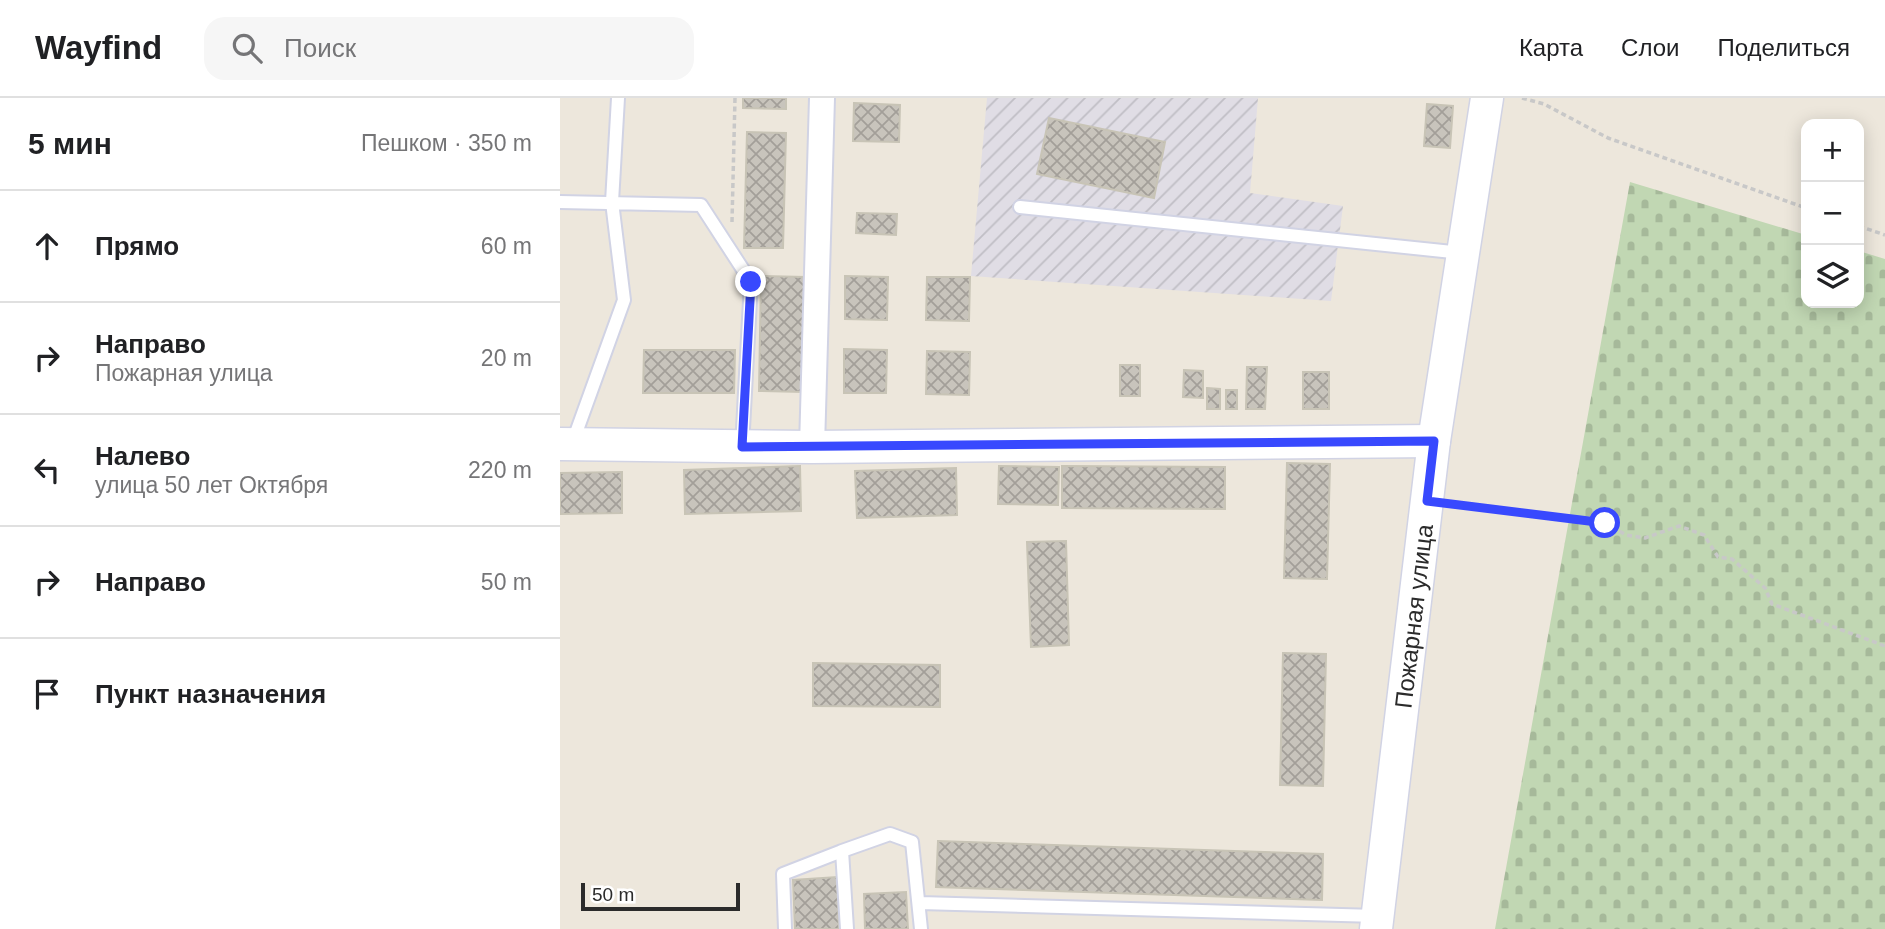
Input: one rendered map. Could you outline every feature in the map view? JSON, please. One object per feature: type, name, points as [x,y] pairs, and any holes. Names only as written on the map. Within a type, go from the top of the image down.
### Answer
[{"type":"street","points":[[812,447],[822,98]]},
{"type":"street","name":"Пожарная улица","points":[[1377,923],[1434,441],[1487,98]]},
{"type":"street","points":[[566,444],[812,447],[1434,441]]},
{"type":"lane","points":[[566,444],[624,300],[612,202],[618,98]]},
{"type":"lane","points":[[560,202],[701,205],[751,282],[742,447]]},
{"type":"lane","points":[[1020,207],[1462,254]]},
{"type":"lane","points":[[785,929],[783,874],[890,834],[912,842],[920,929]]},
{"type":"lane","points":[[842,851],[847,929]]},
{"type":"lane","points":[[919,903],[1377,923]]},
{"type":"path","points":[[731,254],[735,98]]},
{"type":"path","points":[[1522,98],[1544,104],[1608,138],[1801,206]]},
{"type":"path","points":[[1864,228],[1885,235]]},
{"type":"path","points":[[1427,501],[1605,523],[1626,535],[1645,538],[1679,526],[1704,535],[1718,557],[1732,559],[1765,587],[1772,604],[1885,646]]},
{"type":"shaded area","points":[[987,98],[1258,98],[1250,193],[1343,206],[1331,301],[971,276]]},
{"type":"green space","points":[[1630,182],[1801,233],[1801,308],[1864,308],[1864,253],[1885,259],[1885,929],[1495,929]]},
{"type":"building","points":[[743,98],[786,98],[786,109],[743,108]]},
{"type":"building","points":[[854,103],[900,105],[899,142],[853,141]]},
{"type":"building","points":[[1427,104],[1453,106],[1450,148],[1424,146]]},
{"type":"building","points":[[1049,118],[1165,142],[1154,198],[1037,174]]},
{"type":"building","points":[[747,132],[786,133],[783,248],[744,248]]},
{"type":"building","points":[[857,213],[897,214],[896,235],[856,233]]},
{"type":"building","points":[[761,276],[805,277],[803,392],[759,391]]},
{"type":"building","points":[[845,276],[888,277],[887,320],[845,319]]},
{"type":"building","points":[[927,277],[970,277],[969,321],[926,320]]},
{"type":"building","points":[[844,349],[887,350],[886,393],[844,393]]},
{"type":"building","points":[[644,350],[735,350],[734,393],[643,393]]},
{"type":"building","points":[[927,351],[970,352],[969,395],[926,394]]},
{"type":"building","points":[[1120,365],[1140,365],[1140,396],[1120,396]]},
{"type":"building","points":[[1247,367],[1267,367],[1265,409],[1246,409]]},
{"type":"building","points":[[1184,370],[1203,371],[1203,398],[1183,397]]},
{"type":"building","points":[[1303,372],[1329,372],[1329,409],[1303,409]]},
{"type":"building","points":[[1207,388],[1220,389],[1220,409],[1207,409]]},
{"type":"building","points":[[1226,390],[1237,390],[1237,409],[1226,409]]},
{"type":"building","points":[[1287,463],[1330,464],[1327,579],[1284,578]]},
{"type":"building","points":[[800,466],[801,511],[685,514],[684,470]]},
{"type":"building","points":[[999,466],[1059,467],[1058,505],[998,504]]},
{"type":"building","points":[[1062,466],[1225,467],[1225,509],[1062,508]]},
{"type":"building","points":[[956,468],[957,515],[857,518],[855,471]]},
{"type":"building","points":[[622,472],[622,513],[560,514],[560,473]]},
{"type":"building","points":[[1066,541],[1069,645],[1031,647],[1027,542]]},
{"type":"building","points":[[1283,653],[1326,654],[1323,786],[1280,785]]},
{"type":"building","points":[[813,663],[940,665],[940,707],[813,706]]},
{"type":"building","points":[[938,841],[1323,854],[1322,900],[936,887]]},
{"type":"building","points":[[837,877],[839,929],[795,929],[793,880]]},
{"type":"building","points":[[906,892],[908,929],[865,929],[864,894]]},
{"type":"route","points":[[751,282],[742,447],[1434,441],[1427,501],[1605,523]]}]
